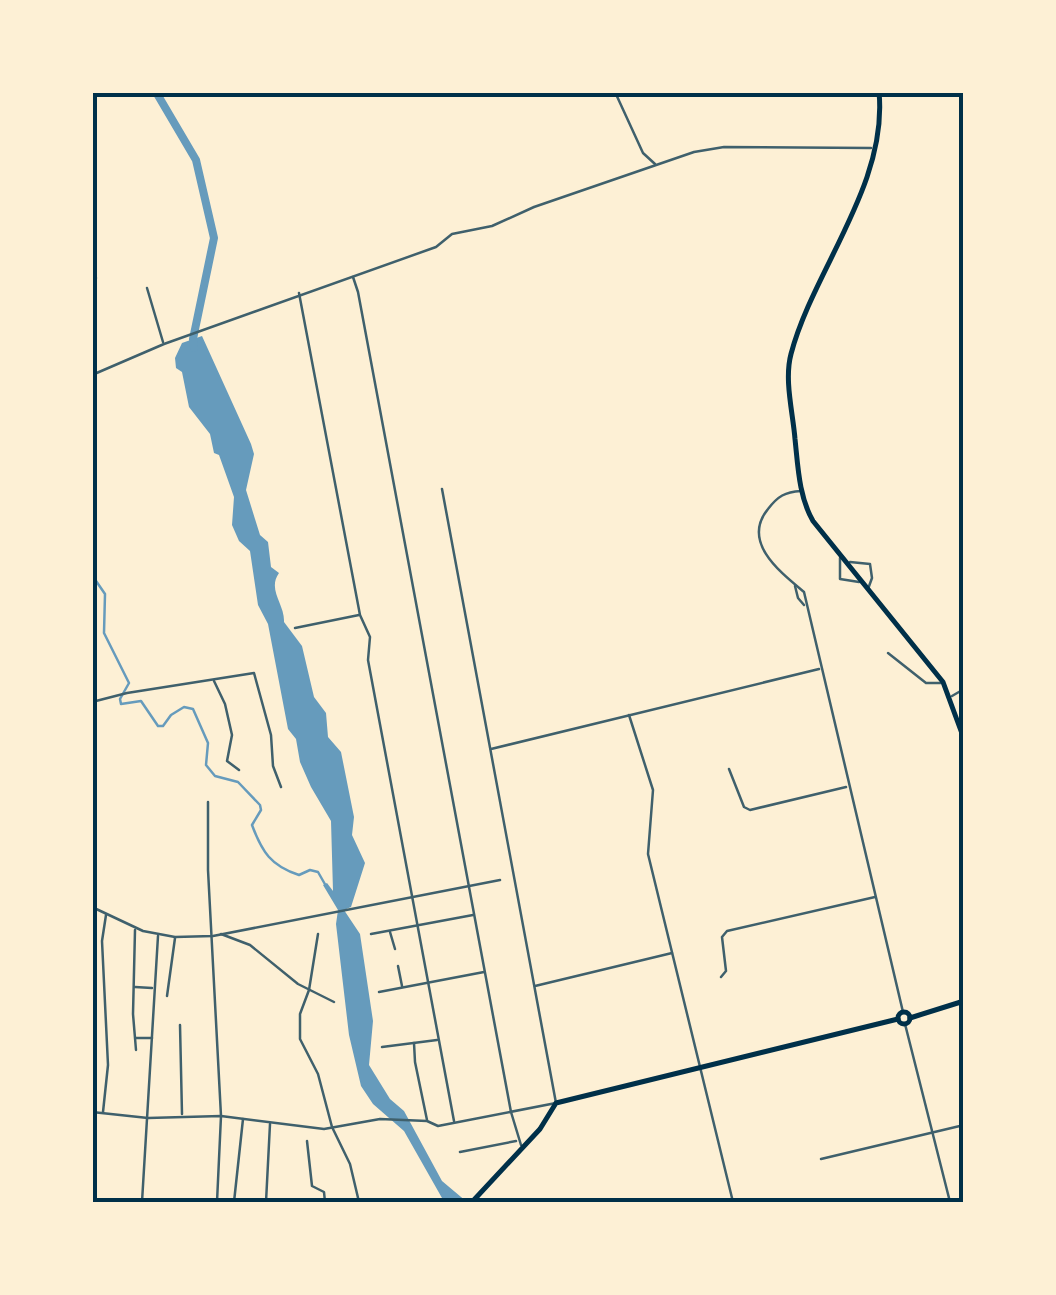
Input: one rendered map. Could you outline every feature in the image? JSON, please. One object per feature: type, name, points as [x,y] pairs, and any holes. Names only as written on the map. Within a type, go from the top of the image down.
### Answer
[{"type":"highway","points":[[879,92],[880,118],[864,186],[789,358],[802,491],[805,507],[841,560],[943,682],[963,736]]},
{"type":"highway","points":[[472,1201],[520,1144],[540,1129],[556,1103],[900,1016],[908,1021],[964,1000]]},
{"type":"street","points":[[616,92],[643,153],[657,165]]},
{"type":"street","points":[[92,375],[211,326],[436,247],[452,234],[492,226],[534,207],[694,152],[724,147],[872,148]]},
{"type":"street","points":[[353,277],[520,1144],[460,1152]]},
{"type":"street","points":[[147,288],[164,344]]},
{"type":"street","points":[[300,294],[360,614],[370,637],[368,660],[455,1123]]},
{"type":"street","points":[[92,1112],[148,1118],[221,1116],[332,1128],[380,1119],[427,1121],[438,1126],[556,1103],[442,489]]},
{"type":"street","points":[[802,491],[781,494],[764,512],[759,530],[768,559],[804,592],[900,1016]]},
{"type":"street","points":[[860,582],[840,579],[841,560],[870,564],[872,578],[868,590]]},
{"type":"street","points":[[795,584],[798,598],[806,607]]},
{"type":"street","points":[[295,628],[360,614]]},
{"type":"street","points":[[888,653],[926,684],[943,682]]},
{"type":"street","points":[[489,749],[820,668]]},
{"type":"street","points":[[92,702],[127,692],[254,673],[281,787]]},
{"type":"street","points":[[214,679],[232,734],[228,760],[239,770]]},
{"type":"street","points":[[951,697],[964,689]]},
{"type":"street","points":[[628,714],[653,790],[648,854],[733,1202]]},
{"type":"street","points":[[730,769],[744,807],[750,810],[848,786]]},
{"type":"street","points":[[208,802],[221,1116],[217,1202]]},
{"type":"street","points":[[92,907],[135,928],[158,934],[213,936],[500,880]]},
{"type":"street","points":[[720,977],[726,971],[722,937],[726,931],[875,897]]},
{"type":"street","points":[[103,1113],[108,1065],[102,942],[106,912]]},
{"type":"street","points":[[371,934],[475,915]]},
{"type":"street","points":[[135,928],[136,1050]]},
{"type":"street","points":[[390,930],[395,949]]},
{"type":"street","points":[[142,1202],[158,934]]},
{"type":"street","points":[[221,934],[250,945],[284,974],[334,1002]]},
{"type":"street","points":[[318,934],[300,1014],[300,1040],[318,1074],[332,1128],[350,1164],[359,1202]]},
{"type":"street","points":[[167,996],[175,937]]},
{"type":"street","points":[[534,986],[672,953]]},
{"type":"street","points":[[398,966],[402,987]]},
{"type":"street","points":[[378,992],[486,972]]},
{"type":"street","points":[[133,987],[154,988]]},
{"type":"street","points":[[908,1021],[950,1202]]},
{"type":"street","points":[[180,1026],[182,1116]]},
{"type":"street","points":[[136,1038],[154,1038]]},
{"type":"street","points":[[382,1047],[439,1040]]},
{"type":"street","points":[[414,1043],[427,1121]]},
{"type":"street","points":[[234,1202],[244,1119]]},
{"type":"street","points":[[266,1202],[270,1122]]},
{"type":"street","points":[[822,1159],[964,1125]]},
{"type":"street","points":[[308,1141],[312,1186],[324,1192],[325,1202]]},
{"type":"water","points":[[202,336],[254,454],[246,490],[260,535],[268,542],[271,567],[279,573],[275,585],[284,622],[302,646],[314,697],[326,713],[328,737],[341,752],[354,817],[352,835],[365,863],[351,907],[344,910],[360,934],[373,1021],[369,1065],[390,1099],[404,1111],[442,1181],[467,1202],[442,1198],[404,1131],[373,1104],[361,1086],[349,1035],[336,924],[338,910],[323,885],[327,883],[333,891],[331,821],[311,787],[300,762],[296,739],[288,729],[268,624],[258,605],[250,551],[239,541],[232,525],[234,497],[219,455],[214,453],[210,434],[189,407],[182,372],[176,368],[175,358],[182,343]]},
{"type":"waterway","points":[[156,92],[196,160],[214,238],[194,348]]},
{"type":"waterway","points":[[92,567],[105,594],[104,633],[129,683],[121,704],[141,701],[158,726],[184,707],[193,709],[208,743],[206,765],[215,776],[238,782],[260,805],[252,825],[264,850],[289,871],[299,875],[310,870],[318,872],[326,886]]}]
